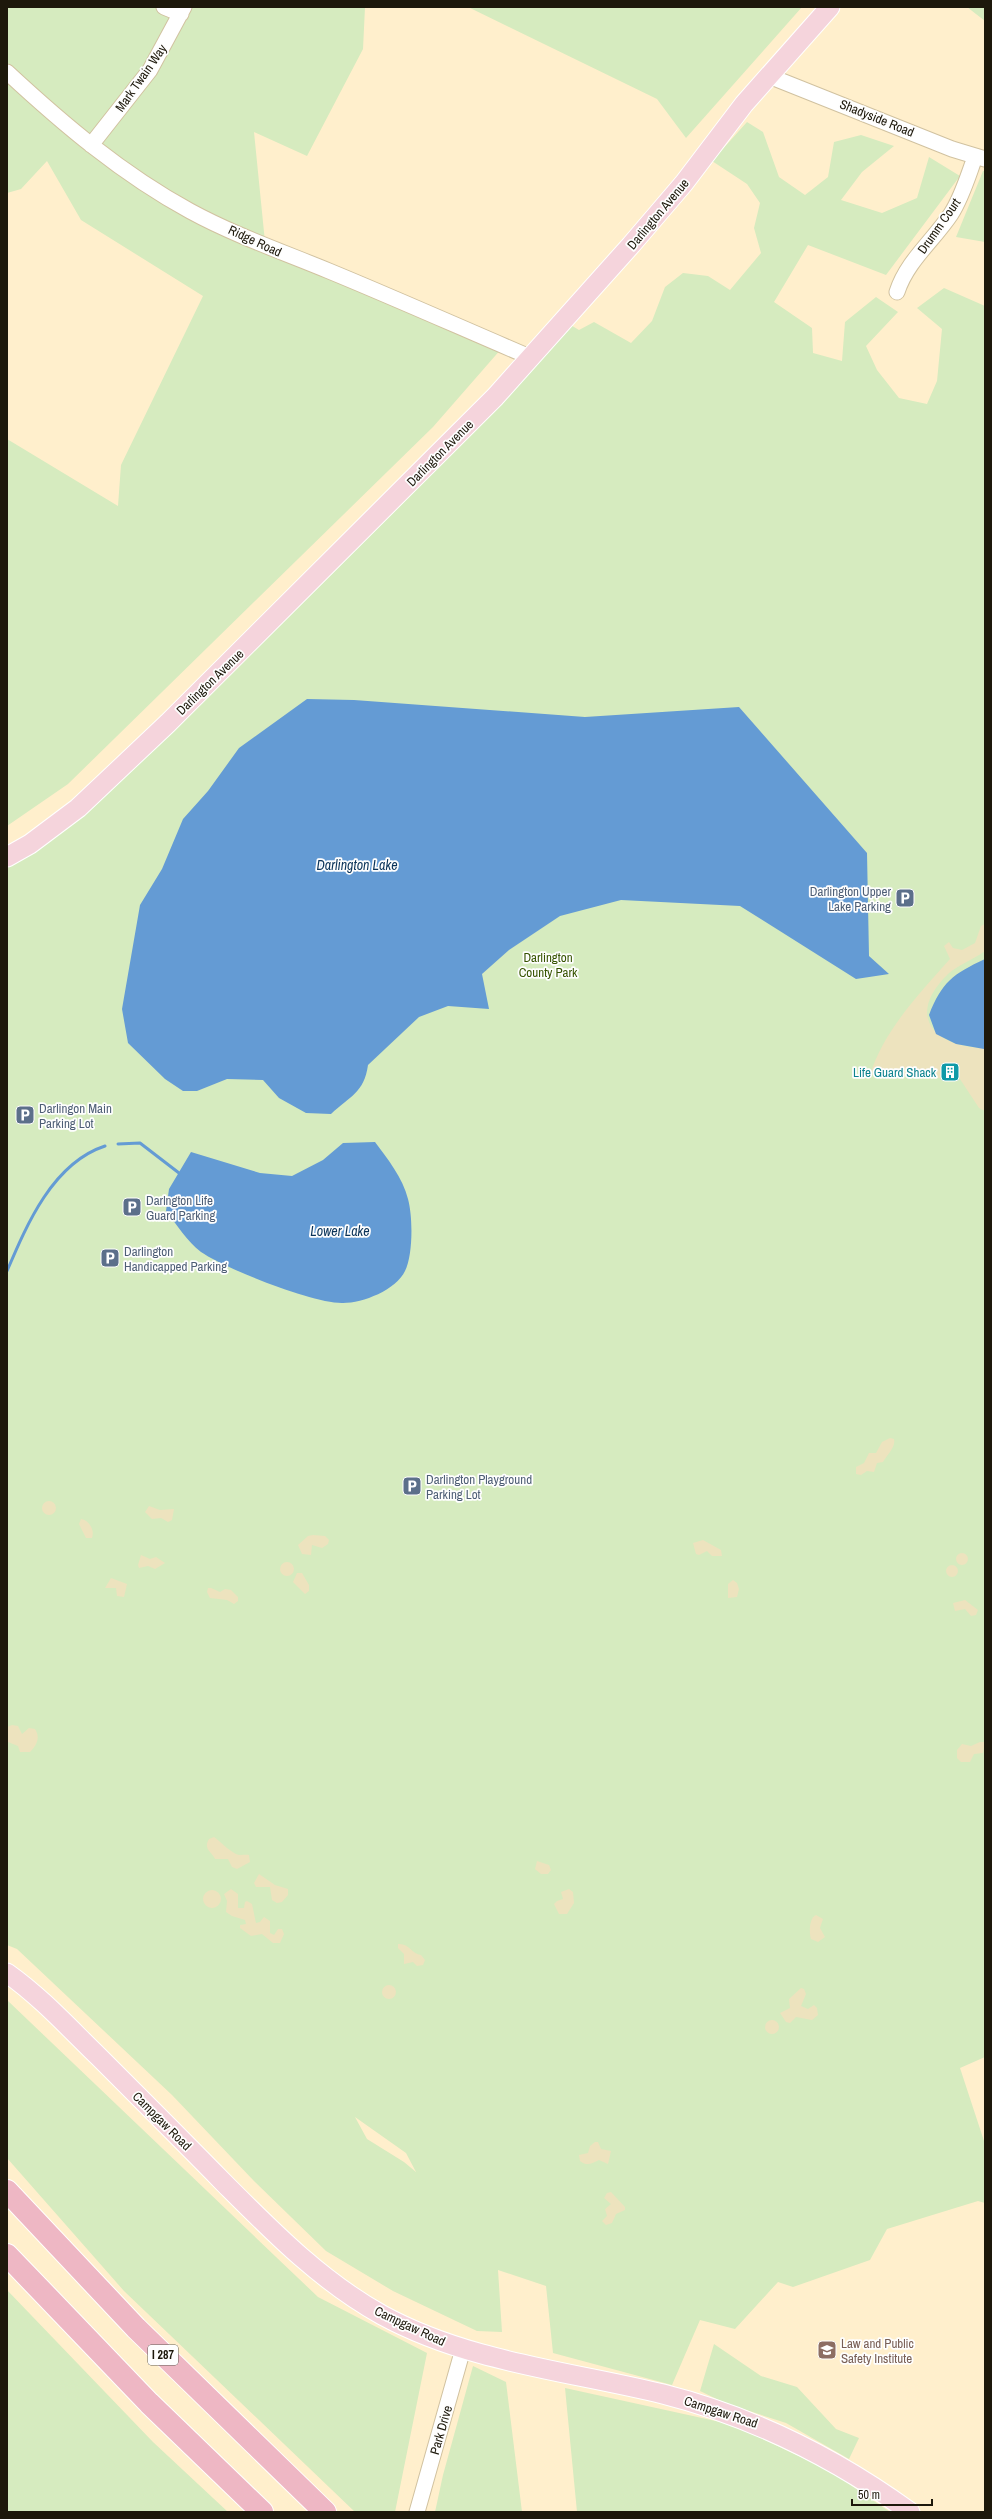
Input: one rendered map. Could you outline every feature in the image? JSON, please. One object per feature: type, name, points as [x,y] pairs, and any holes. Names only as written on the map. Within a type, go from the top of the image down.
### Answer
[{"type":"highway","name":"I 287","points":[[7,2190],[142,2334],[325,2512]]},
{"type":"highway","points":[[7,2255],[138,2392],[262,2512]]},
{"type":"main road","name":"Darlington Avenue","points":[[7,857],[30,844],[78,808],[168,723],[446,448],[532,358],[684,183],[744,104],[830,7]]},
{"type":"main road","name":"Campgaw Road","points":[[7,1973],[55,2013],[303,2259],[345,2292],[385,2316],[424,2335],[463,2349],[664,2394],[757,2424],[830,2459],[910,2512]]},
{"type":"street","points":[[164,7],[183,10]]},
{"type":"street","name":"Mark Twain Way","points":[[91,145],[150,70],[183,10]]},
{"type":"street","name":"Ridge Road","points":[[7,72],[52,114],[91,145],[151,187],[191,211],[290,257],[532,358]]},
{"type":"street","name":"Shadyside Road","points":[[769,76],[980,158]]},
{"type":"street","name":"Drumm Court","points":[[897,292],[903,273],[951,213],[980,158]]},
{"type":"street","name":"Park Drive","points":[[417,2512],[463,2349]]},
{"type":"green space","points":[[7,7],[365,7],[363,49],[307,156],[254,132],[265,242],[502,348],[433,427],[68,784],[7,826],[7,439],[118,506],[121,465],[203,296],[81,220],[47,161],[21,189],[7,193]]},
{"type":"green space","points":[[468,7],[802,7],[686,138],[657,99]]},
{"type":"green space","points":[[967,7],[985,7],[985,21]]},
{"type":"green space","name":"Darlington County Park","points":[[747,122],[763,132],[779,177],[805,195],[828,177],[834,142],[861,135],[894,146],[862,172],[841,200],[882,213],[917,198],[929,157],[960,176],[886,275],[808,245],[774,302],[812,328],[813,353],[842,361],[845,322],[876,297],[898,312],[866,346],[877,370],[899,398],[927,404],[937,381],[942,329],[917,308],[944,288],[985,306],[985,2057],[960,2068],[985,2144],[985,2203],[978,2201],[887,2229],[870,2260],[793,2287],[778,2282],[735,2329],[700,2320],[672,2385],[553,2353],[546,2286],[498,2270],[502,2332],[477,2331],[393,2291],[326,2251],[254,2181],[172,2095],[17,1949],[7,1945],[7,857],[54,827],[564,321],[579,330],[594,322],[631,343],[652,321],[665,287],[683,273],[708,276],[730,290],[761,253],[754,228],[760,203],[747,184],[712,161]],"holes":[[[355,2117],[406,2153],[416,2172],[404,2162],[367,2139]]]},
{"type":"green space","points":[[983,171],[985,171],[985,242],[956,237]]},
{"type":"green space","points":[[7,2000],[318,2297],[427,2353],[395,2512],[355,2512],[124,2291],[7,2158]]},
{"type":"green space","points":[[7,2290],[153,2442],[228,2512],[7,2512]]},
{"type":"green space","points":[[714,2344],[761,2376],[797,2387],[836,2429],[859,2438],[849,2459],[786,2423],[725,2403],[700,2391]]},
{"type":"green space","points":[[473,2366],[506,2382],[522,2512],[435,2512],[443,2475]]},
{"type":"green space","points":[[565,2388],[734,2425],[830,2471],[890,2512],[577,2512]]},
{"type":"sand","points":[[985,924],[985,951],[948,974],[935,989],[928,1003],[927,1016],[931,1026],[940,1035],[952,1042],[967,1046],[985,1048],[985,1111],[979,1108],[960,1079],[870,1075],[876,1059],[893,1028],[915,999],[950,959],[944,946],[949,942],[953,948],[962,950],[975,943],[981,926]]},
{"type":"sand","points":[[890,1438],[894,1439],[894,1445],[883,1462],[877,1463],[874,1472],[867,1471],[861,1475],[856,1474],[856,1467],[864,1463],[869,1453],[876,1453],[882,1442]]},
{"type":"sand","points":[[46,1501],[52,1501],[56,1505],[56,1511],[52,1515],[46,1515],[42,1511],[42,1505]]},
{"type":"sand","points":[[149,1506],[160,1510],[174,1509],[172,1520],[168,1522],[161,1518],[152,1519],[145,1512]]},
{"type":"sand","points":[[81,1519],[87,1521],[91,1526],[93,1532],[92,1538],[86,1538],[79,1524]]},
{"type":"sand","points":[[308,1536],[325,1536],[329,1540],[328,1544],[322,1548],[312,1545],[311,1555],[302,1554],[298,1545]]},
{"type":"sand","points":[[703,1540],[721,1550],[722,1556],[712,1556],[707,1551],[699,1555],[696,1554],[693,1543]]},
{"type":"sand","points":[[960,1553],[964,1553],[968,1559],[964,1565],[960,1565],[956,1561],[956,1557]]},
{"type":"sand","points":[[141,1555],[150,1559],[156,1557],[165,1563],[155,1569],[148,1566],[139,1568],[138,1565]]},
{"type":"sand","points":[[284,1562],[290,1562],[294,1566],[294,1572],[290,1576],[284,1576],[280,1572],[280,1566]]},
{"type":"sand","points":[[950,1565],[954,1565],[958,1571],[954,1577],[950,1577],[946,1573],[946,1569]]},
{"type":"sand","points":[[297,1573],[302,1573],[309,1585],[309,1591],[305,1594],[293,1582]]},
{"type":"sand","points":[[111,1578],[127,1584],[124,1597],[117,1596],[116,1588],[105,1588]]},
{"type":"sand","points":[[733,1580],[737,1583],[739,1589],[737,1597],[728,1598],[728,1584]]},
{"type":"sand","points":[[208,1588],[220,1592],[225,1589],[231,1590],[238,1597],[238,1601],[234,1604],[227,1600],[210,1598],[207,1592]]},
{"type":"sand","points":[[965,1600],[978,1610],[976,1615],[971,1616],[965,1609],[955,1611],[953,1603]]},
{"type":"sand","points":[[12,1725],[18,1726],[22,1734],[29,1728],[35,1729],[37,1732],[37,1742],[30,1752],[20,1752],[18,1746],[8,1742],[7,1727]]},
{"type":"sand","points":[[980,1742],[985,1742],[983,1753],[974,1754],[970,1762],[961,1762],[957,1758],[957,1750],[962,1744],[971,1746]]},
{"type":"sand","points":[[214,1837],[236,1854],[249,1855],[250,1862],[237,1869],[232,1867],[228,1859],[215,1859],[207,1848],[207,1842],[209,1839]]},
{"type":"sand","points":[[537,1861],[549,1865],[551,1870],[548,1874],[541,1874],[535,1869]]},
{"type":"sand","points":[[259,1874],[275,1885],[288,1889],[288,1895],[282,1902],[277,1903],[272,1900],[270,1887],[256,1887],[254,1883]]},
{"type":"sand","points":[[231,1889],[238,1894],[238,1908],[244,1908],[245,1902],[247,1901],[252,1904],[256,1923],[260,1922],[264,1917],[270,1921],[270,1933],[274,1935],[278,1929],[282,1929],[284,1934],[280,1943],[273,1943],[262,1934],[251,1936],[240,1928],[240,1925],[246,1924],[245,1920],[232,1916],[226,1912],[227,1901],[224,1894]]},
{"type":"sand","points":[[569,1889],[573,1892],[574,1903],[567,1914],[559,1914],[554,1904],[563,1899],[561,1892]]},
{"type":"sand","points":[[212,1890],[218,1893],[221,1899],[218,1905],[212,1908],[206,1905],[203,1899],[206,1893]]},
{"type":"sand","points":[[816,1915],[823,1919],[820,1928],[825,1937],[818,1942],[811,1939],[810,1933],[812,1919]]},
{"type":"sand","points":[[398,1944],[405,1945],[415,1953],[421,1955],[425,1960],[423,1965],[417,1966],[413,1962],[404,1964],[404,1954],[398,1948]]},
{"type":"sand","points":[[389,1985],[394,1987],[396,1992],[394,1997],[389,1999],[384,1997],[382,1992],[384,1987]]},
{"type":"sand","points":[[801,1988],[804,1989],[806,1994],[801,2006],[808,2009],[814,2005],[817,2008],[818,2015],[812,2020],[796,2017],[790,2023],[786,2022],[780,2013],[790,2008],[789,1999]]},
{"type":"sand","points":[[769,2020],[775,2020],[779,2024],[779,2030],[775,2034],[769,2034],[765,2030],[765,2024]]},
{"type":"sand","points":[[595,2142],[598,2142],[601,2149],[611,2151],[608,2164],[599,2160],[588,2164],[580,2161],[579,2155],[588,2153],[590,2146]]},
{"type":"sand","points":[[611,2192],[625,2207],[625,2210],[616,2214],[612,2223],[606,2225],[602,2221],[607,2216],[605,2209],[611,2204],[604,2198],[607,2193]]},
{"type":"water","name":"Darlington Lake","points":[[307,699],[354,700],[585,717],[739,707],[867,853],[869,956],[889,974],[856,979],[740,906],[621,900],[560,916],[509,950],[482,974],[489,1009],[448,1006],[419,1017],[368,1065],[360,1088],[331,1114],[306,1113],[279,1098],[263,1080],[227,1079],[197,1091],[183,1091],[165,1079],[128,1043],[122,1009],[140,905],[162,869],[183,819],[208,791],[239,748]]},
{"type":"water","points":[[985,959],[984,1049],[956,1044],[936,1034],[929,1015],[939,994],[950,980],[965,969]]},
{"type":"water","name":"Lower Lake","points":[[375,1142],[394,1169],[406,1191],[411,1216],[411,1246],[408,1264],[401,1278],[387,1289],[360,1301],[343,1303],[312,1298],[249,1276],[201,1252],[187,1238],[166,1211],[169,1189],[191,1152],[260,1173],[292,1176],[323,1160],[343,1143]]},
{"type":"waterway","points":[[118,1144],[140,1143],[179,1173]]},
{"type":"waterway","points":[[7,1271],[33,1215],[56,1181],[71,1166],[87,1154],[105,1146]]},
{"type":"place","name":"Darlington Upper Lake Parking","points":[[905,898]]},
{"type":"place","name":"Life Guard Shack","points":[[950,1072]]},
{"type":"place","name":"Darlingon Main Parking Lot","points":[[25,1115]]},
{"type":"place","name":"Darlngton Life Guard Parking","points":[[132,1207]]},
{"type":"place","name":"Darlington Handicapped Parking","points":[[110,1258]]},
{"type":"place","name":"Darlington Playground Parking Lot","points":[[412,1486]]},
{"type":"place","name":"Law and Public Safety Institute","points":[[827,2350]]}]
